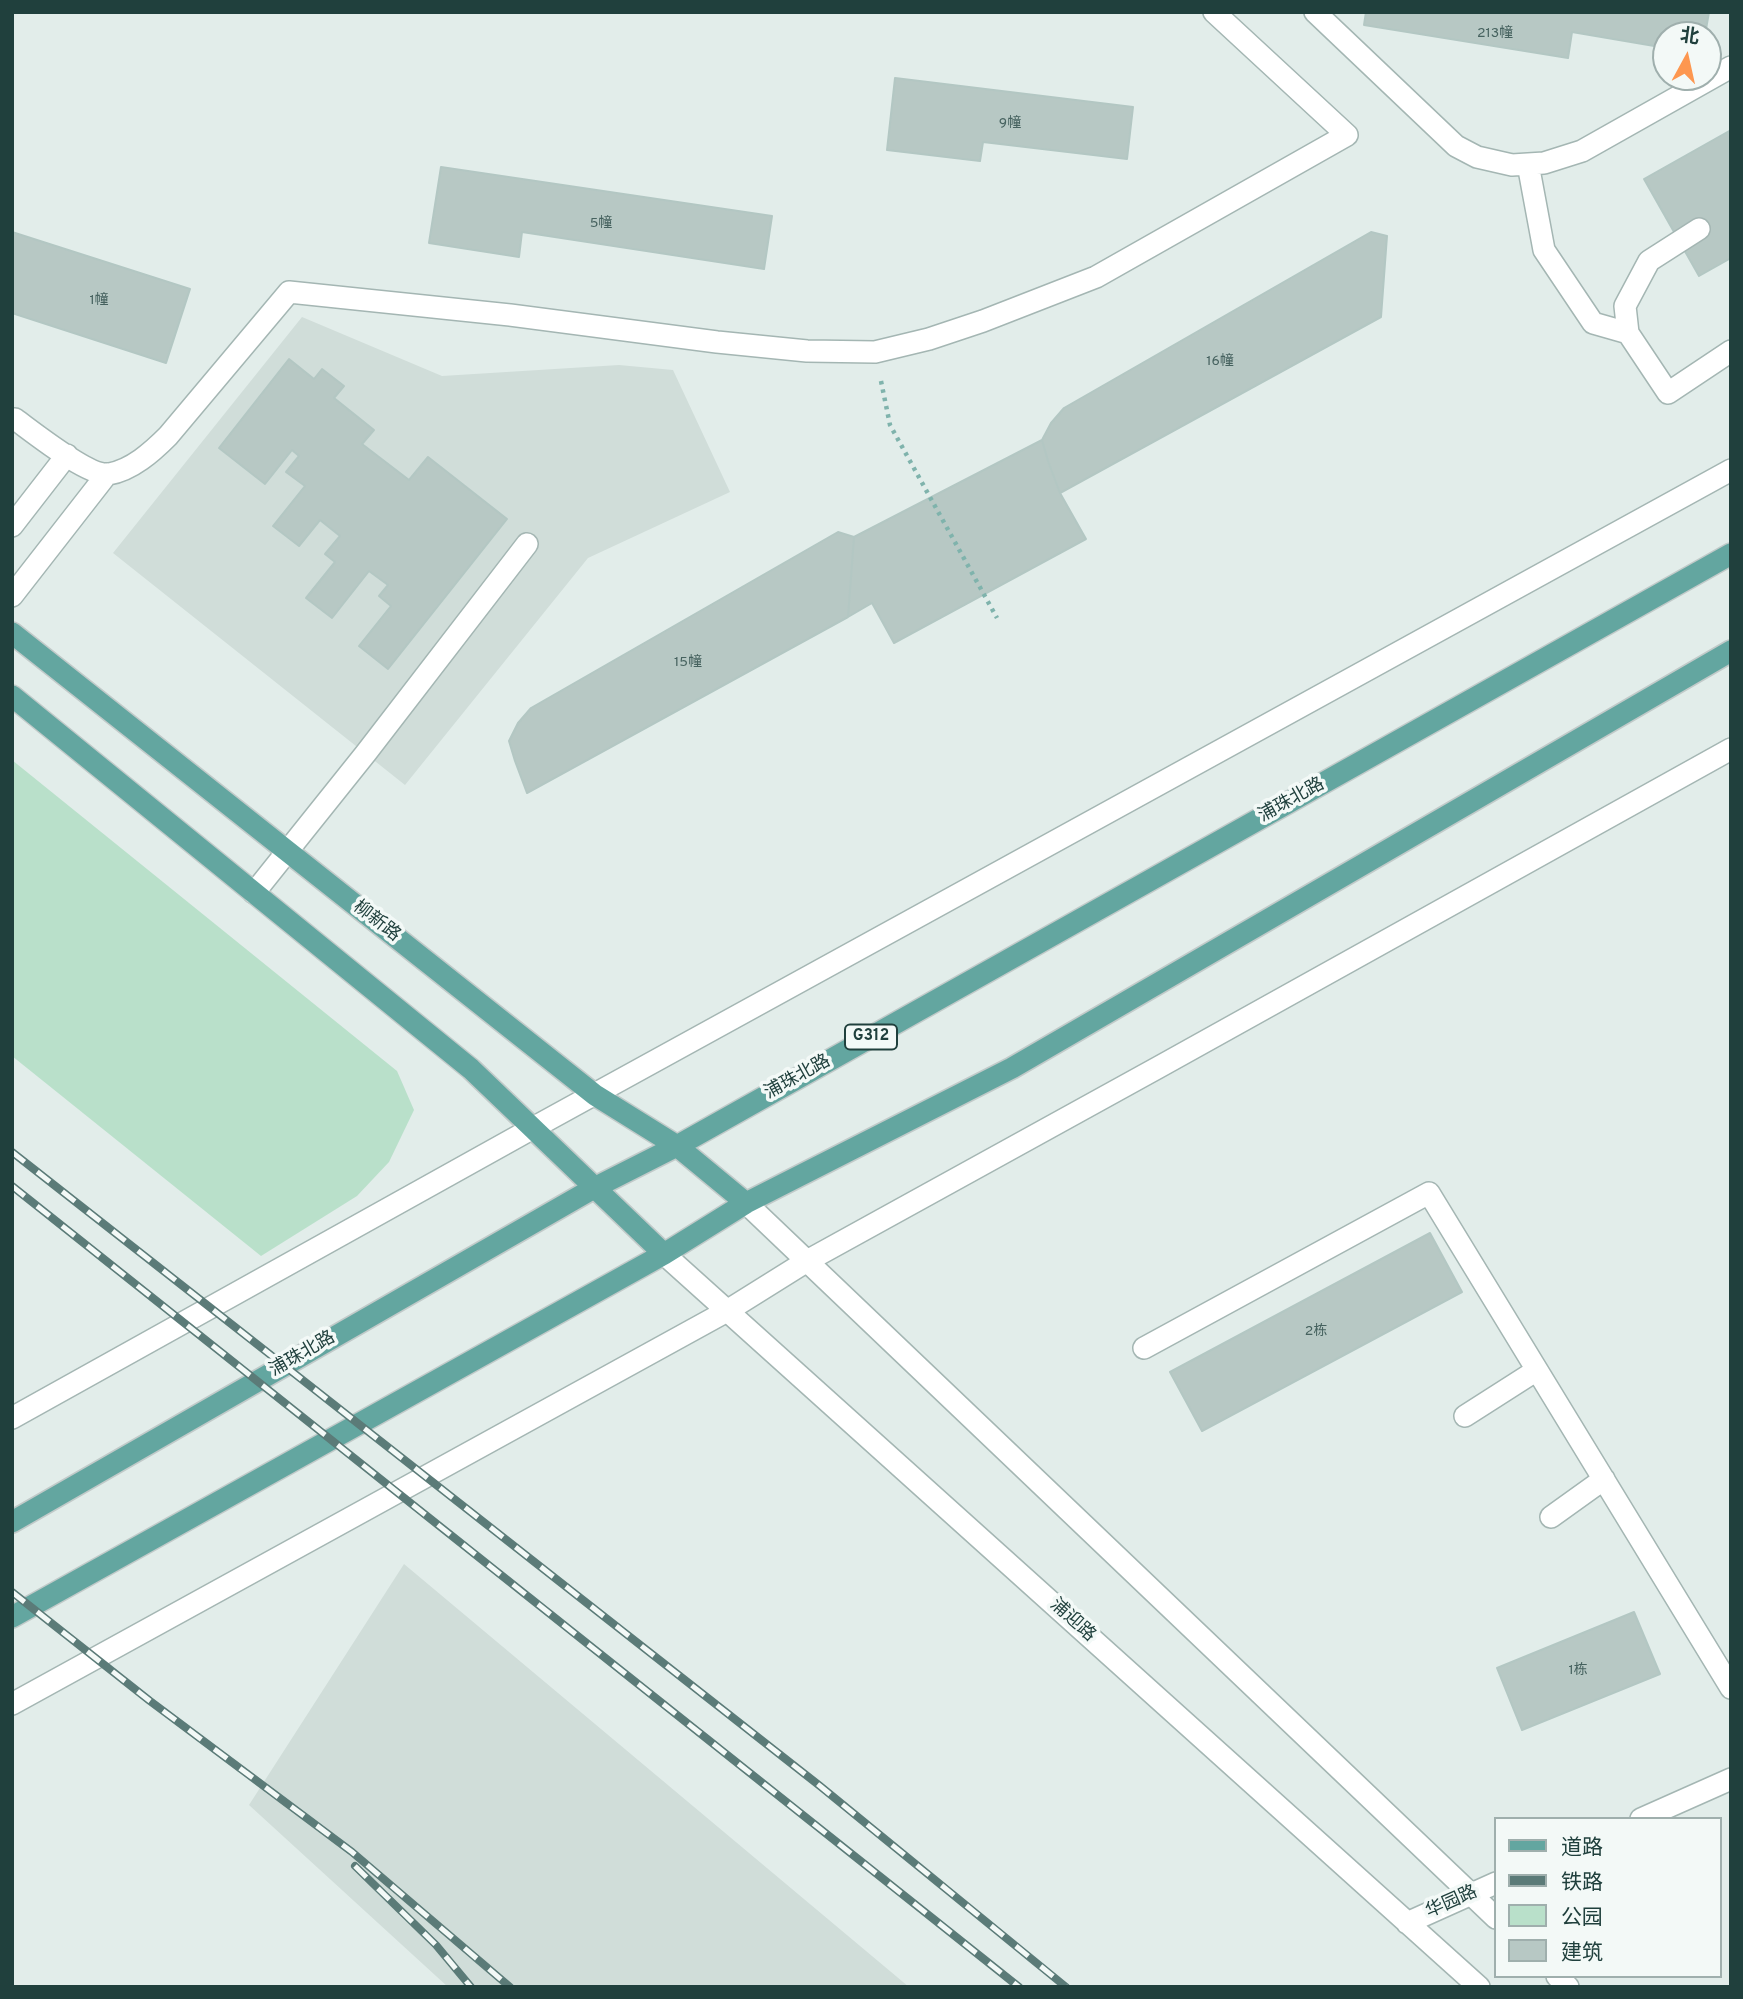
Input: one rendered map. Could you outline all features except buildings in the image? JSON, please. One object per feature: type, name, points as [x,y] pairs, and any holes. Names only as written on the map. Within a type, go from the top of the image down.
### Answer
[{"type":"main road","name":"浦珠北路","points":[[12,1522],[594,1188],[677,1146],[1731,554]]},
{"type":"main road","name":"柳新路","points":[[12,633],[595,1095],[677,1146],[746,1203]]},
{"type":"main road","points":[[12,1617],[664,1254],[746,1203],[1012,1068],[1731,652]]},
{"type":"main road","points":[[12,696],[471,1069],[664,1254]]},
{"type":"street","points":[[12,596],[107,474],[149,455],[168,436],[289,292],[510,315],[717,342],[807,351],[875,352],[929,339],[983,321],[1096,277],[1347,135],[1214,12]]},
{"type":"street","points":[[1315,12],[1456,146],[1476,157],[1511,165],[1544,163],[1582,151],[1731,67]]},
{"type":"street","points":[[1528,164],[1544,250],[1593,323],[1628,333]]},
{"type":"street","points":[[1699,229],[1649,261],[1625,306],[1628,333],[1668,393],[1728,360]]},
{"type":"street","points":[[12,419],[86,468],[107,474]]},
{"type":"street","points":[[12,526],[67,455]]},
{"type":"street","points":[[12,1418],[533,1128],[1731,470]]},
{"type":"street","points":[[254,893],[527,544]]},
{"type":"street","points":[[12,1704],[727,1311],[807,1261],[1731,749]]},
{"type":"street","points":[[1144,1348],[1429,1193],[1731,1688]]},
{"type":"street","points":[[746,1203],[1494,1916]]},
{"type":"street","name":"浦迎路","points":[[664,1254],[1479,1987]]},
{"type":"street","points":[[1465,1416],[1537,1370]]},
{"type":"street","points":[[1551,1517],[1604,1479]]},
{"type":"street","points":[[1646,1817],[1731,1779]]},
{"type":"street","name":"华园路","points":[[1407,1923],[1494,1884]]},
{"type":"path","points":[[875,352],[890,425],[997,618]]},
{"type":"shaded area","points":[[302,317],[442,376],[619,365],[673,370],[730,492],[588,558],[405,785],[113,553]]},
{"type":"shaded area","points":[[404,1564],[909,1987],[448,1987],[249,1805]]},
{"type":"green space","points":[[12,760],[397,1071],[414,1110],[389,1162],[357,1196],[261,1256],[12,1056]]},
{"type":"railway","points":[[12,1152],[820,1786],[1066,1987]]},
{"type":"railway","points":[[12,1186],[1019,1987]]},
{"type":"railway","points":[[12,1592],[150,1701],[352,1852],[510,1987]]},
{"type":"railway","points":[[355,1866],[436,1945],[471,1987]]}]
